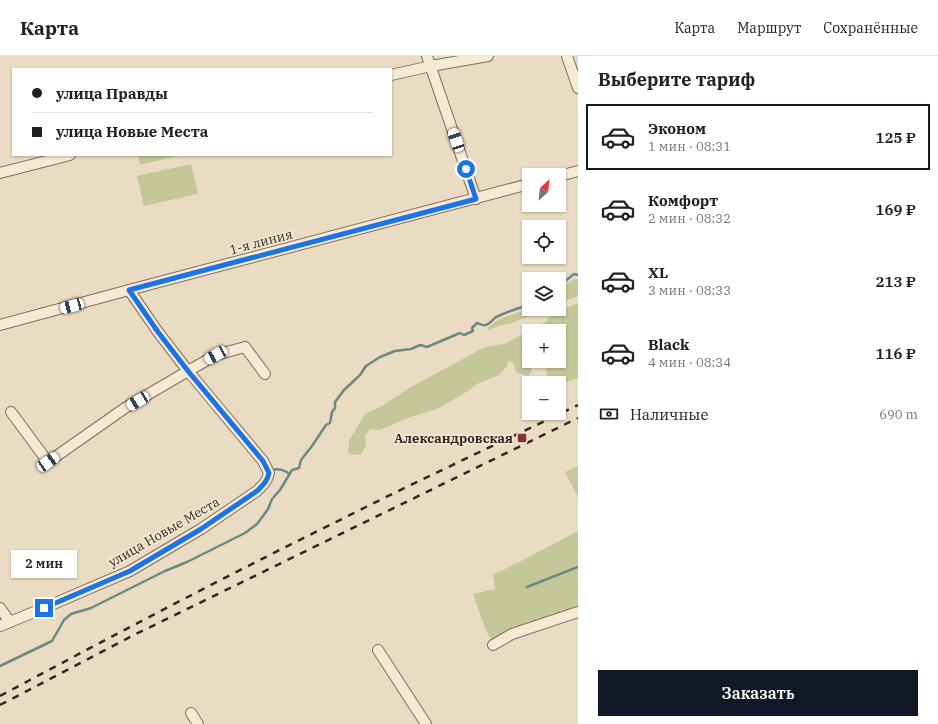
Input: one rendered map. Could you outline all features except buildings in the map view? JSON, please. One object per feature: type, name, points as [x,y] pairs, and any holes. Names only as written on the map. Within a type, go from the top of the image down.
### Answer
[{"type":"street","points":[[427,56],[476,199]]},
{"type":"street","points":[[392,75],[488,56]]},
{"type":"street","points":[[567,56],[578,88]]},
{"type":"street","points":[[0,173],[66,156]]},
{"type":"street","points":[[566,174],[578,170]]},
{"type":"street","name":"1-я линия","points":[[0,325],[522,186]]},
{"type":"street","points":[[129,290],[158,332],[188,371]]},
{"type":"street","points":[[10,412],[48,462],[125,408],[216,355],[245,347],[265,374]]},
{"type":"street","name":"улица Новые Места","points":[[5,624],[130,571],[201,529],[265,484],[269,473],[263,461],[188,371]]},
{"type":"street","points":[[0,608],[5,624]]},
{"type":"street","points":[[493,645],[512,634],[578,612]]},
{"type":"street","points":[[378,650],[426,724]]},
{"type":"street","points":[[191,713],[198,724]]},
{"type":"green space","points":[[138,156],[178,156],[140,165]]},
{"type":"green space","points":[[191,164],[198,194],[144,206],[137,176]]},
{"type":"green space","points":[[574,279],[578,279],[578,296],[566,300],[566,285]]},
{"type":"green space","points":[[578,303],[578,378],[566,382],[566,376],[548,376],[546,372],[547,368],[566,368],[566,324],[541,324],[550,316],[566,316],[566,307]]},
{"type":"green space","points":[[522,311],[522,316],[528,316],[487,331],[488,328],[498,320]]},
{"type":"green space","points":[[522,334],[522,368],[531,368],[532,372],[528,376],[516,372],[513,362],[508,361],[507,366],[499,375],[477,384],[437,409],[410,417],[380,430],[370,429],[365,436],[366,446],[361,454],[352,455],[348,452],[349,441],[365,414],[380,407],[411,387],[485,347],[504,344]]},
{"type":"green space","points":[[578,466],[578,497],[565,472]]},
{"type":"green space","points":[[578,531],[578,607],[512,630],[493,642],[486,631],[473,594],[495,589],[493,575]]},
{"type":"waterway","points":[[566,280],[574,274],[578,275]]},
{"type":"waterway","points":[[0,666],[52,641],[64,620],[71,614],[91,608],[165,571],[187,562],[245,533],[257,524],[292,470],[299,468],[301,460],[326,425],[330,423],[332,412],[335,408],[335,402],[344,390],[360,375],[366,366],[380,357],[395,351],[411,349],[420,345],[427,347],[460,333],[464,335],[473,331],[472,328],[477,323],[483,325],[489,324],[496,317],[522,307]]},
{"type":"waterway","points":[[272,470],[277,469],[286,471],[290,474]]},
{"type":"waterway","points":[[527,587],[578,567]]},
{"type":"railway","points":[[0,696],[257,561],[402,489],[578,405]]},
{"type":"railway","points":[[0,705],[136,634],[578,418]]},
{"type":"place","name":"Александровская","points":[[522,438]]},
{"type":"route","points":[[44,608],[130,571],[201,529],[257,491],[265,484],[268,478],[269,473],[263,461],[188,371],[158,332],[129,290],[476,199],[466,169]]}]
